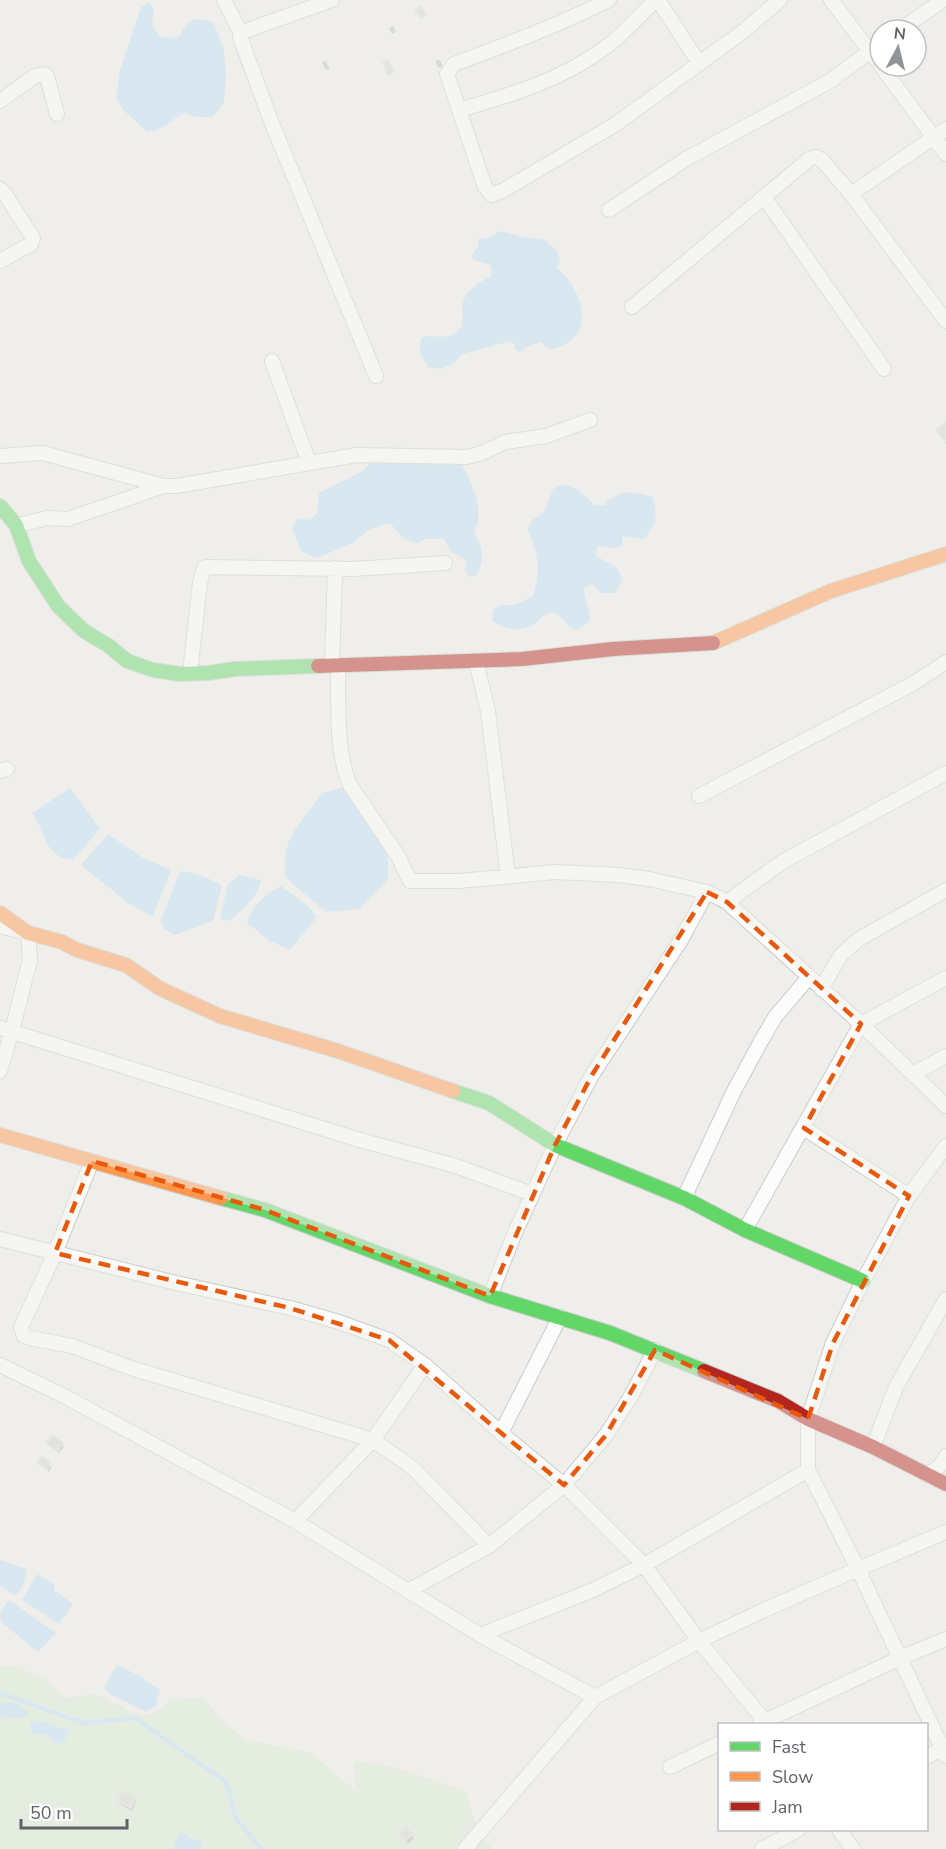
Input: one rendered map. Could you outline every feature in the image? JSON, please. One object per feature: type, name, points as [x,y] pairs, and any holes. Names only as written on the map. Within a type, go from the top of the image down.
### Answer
[{"type":"street","points":[[224,0],[231,18],[241,33],[241,43],[271,121],[376,376]]},
{"type":"street","points":[[241,33],[332,0]]},
{"type":"street","points":[[609,0],[551,27],[454,64],[447,74],[485,187],[492,195],[616,124],[741,33],[780,0]]},
{"type":"street","points":[[459,110],[532,88],[582,63],[607,46],[638,15],[657,0],[699,63]]},
{"type":"street","points":[[831,0],[868,40]]},
{"type":"street","points":[[917,18],[943,0]]},
{"type":"street","points":[[609,210],[686,159],[830,81],[868,52]]},
{"type":"street","points":[[0,101],[35,76],[45,74],[57,114]]},
{"type":"street","points":[[890,78],[946,154]]},
{"type":"street","points":[[851,194],[946,129]]},
{"type":"street","points":[[632,307],[809,159],[816,157],[822,160],[851,194],[946,321]]},
{"type":"street","points":[[0,189],[33,238],[31,244],[0,261]]},
{"type":"street","points":[[764,197],[884,369]]},
{"type":"street","points":[[272,361],[309,463]]},
{"type":"street","points":[[16,526],[47,518],[68,519],[164,486],[357,455],[467,457],[505,442],[546,436],[590,420]]},
{"type":"street","points":[[0,456],[43,453],[164,486]]},
{"type":"street","points":[[0,507],[16,526],[23,549],[40,581],[59,607],[94,639],[106,644],[121,657],[160,672],[220,672],[235,669],[522,659],[614,649],[706,644],[718,642],[831,591],[946,554]]},
{"type":"street","points":[[190,673],[204,568],[335,568],[445,563]]},
{"type":"street","points":[[335,568],[335,665],[345,773],[350,785],[398,856],[409,879],[440,882],[555,872],[619,875],[707,892],[727,902],[861,1024],[946,1106]]},
{"type":"street","points":[[476,661],[488,711],[508,877]]},
{"type":"street","points":[[699,796],[914,683],[946,662]]},
{"type":"street","points":[[727,902],[782,862],[946,773]]},
{"type":"street","points":[[821,989],[841,956],[860,939],[946,890]]},
{"type":"street","points":[[490,1296],[532,1194],[592,1075],[681,940],[707,892]]},
{"type":"street","points":[[0,913],[28,933]]},
{"type":"street","points":[[0,926],[62,942],[77,950],[126,965],[159,988],[220,1016],[339,1052],[489,1103],[555,1145],[684,1198],[745,1230],[863,1281]]},
{"type":"street","points":[[0,1071],[6,1030],[30,960],[28,933]]},
{"type":"street","points":[[684,1198],[734,1091],[775,1017],[809,977]]},
{"type":"street","points":[[745,1230],[804,1128],[825,1084],[861,1024],[946,978]]},
{"type":"street","points":[[6,1030],[360,1140],[456,1166],[532,1194]]},
{"type":"street","points":[[913,1074],[946,1056]]},
{"type":"street","points":[[804,1128],[909,1196]]},
{"type":"street","points":[[0,1135],[265,1210],[490,1296],[610,1333],[778,1401],[808,1419],[873,1447],[946,1484]]},
{"type":"street","points":[[928,1757],[945,1750],[808,1470],[808,1419],[833,1343],[863,1281],[909,1196],[946,1146]]},
{"type":"street","points":[[92,1161],[56,1252],[21,1327],[24,1336],[72,1347],[165,1378],[373,1440],[413,1468],[489,1546]]},
{"type":"street","points":[[0,1239],[176,1283],[290,1308],[389,1340],[425,1365],[501,1433],[564,1485],[644,1565],[699,1641],[763,1723]]},
{"type":"street","points":[[873,1447],[896,1386],[946,1299]]},
{"type":"street","points":[[501,1433],[560,1317]]},
{"type":"street","points":[[408,1591],[489,1546],[564,1485],[606,1435],[631,1396],[655,1350]]},
{"type":"street","points":[[0,1365],[66,1397],[296,1521],[480,1635],[595,1697]]},
{"type":"street","points":[[296,1521],[373,1440],[425,1365]]},
{"type":"street","points":[[927,1475],[940,1466],[946,1456]]},
{"type":"street","points":[[480,1635],[593,1590],[644,1565],[808,1470]]},
{"type":"street","points":[[465,1849],[595,1697],[699,1641],[946,1532]]},
{"type":"street","points":[[766,1723],[900,1658],[946,1639]]},
{"type":"street","points":[[670,1767],[718,1744]]},
{"type":"street","points":[[762,1849],[796,1831]]},
{"type":"street","points":[[840,1831],[853,1849]]},
{"type":"highlighted area","points":[[707,892],[727,902],[861,1024],[804,1128],[909,1196],[833,1343],[808,1419],[655,1350],[606,1435],[564,1485],[389,1340],[290,1308],[55,1253],[92,1161],[265,1210],[490,1296],[555,1145],[592,1075]]},
{"type":"green space","points":[[15,1666],[46,1680],[65,1698],[94,1694],[139,1715],[157,1713],[169,1700],[203,1697],[218,1716],[244,1739],[311,1753],[355,1790],[354,1761],[391,1766],[466,1791],[478,1834],[493,1849],[0,1849],[0,1667]]},
{"type":"water","points":[[149,3],[154,9],[152,24],[160,37],[173,38],[181,35],[190,21],[203,19],[214,23],[224,50],[226,76],[224,103],[213,117],[196,117],[184,113],[164,127],[147,132],[122,109],[116,98],[120,70],[141,7]]},
{"type":"water","points":[[500,231],[543,239],[557,250],[560,260],[557,268],[567,278],[580,302],[581,326],[575,336],[565,344],[550,349],[540,342],[520,352],[515,350],[515,344],[510,341],[463,354],[452,364],[441,369],[428,367],[420,353],[421,338],[453,335],[460,329],[462,306],[466,296],[476,284],[491,277],[492,269],[489,264],[473,260],[472,254],[478,247],[478,239],[488,238]]},
{"type":"water","points":[[422,449],[436,458],[456,453],[470,481],[479,512],[474,531],[482,554],[476,576],[469,577],[465,570],[467,561],[450,551],[444,539],[425,539],[417,543],[404,539],[390,523],[370,529],[353,543],[317,558],[302,552],[292,529],[297,518],[309,520],[317,514],[319,493],[363,471],[375,456]]},
{"type":"water","points":[[562,484],[579,490],[595,505],[604,505],[615,496],[627,493],[639,493],[653,497],[656,510],[654,524],[644,539],[623,536],[622,546],[610,548],[597,546],[596,556],[616,567],[623,579],[615,593],[601,593],[593,584],[584,588],[589,622],[576,631],[554,612],[545,615],[527,628],[503,627],[492,621],[493,610],[500,605],[515,605],[533,596],[538,562],[527,529],[532,520],[544,512],[553,489]]},
{"type":"water","points":[[70,788],[100,829],[73,860],[63,858],[51,849],[32,813]]},
{"type":"water","points":[[341,788],[358,796],[381,827],[388,854],[388,879],[359,909],[326,912],[286,878],[286,851],[294,832],[322,793]]},
{"type":"water","points":[[108,834],[143,858],[171,870],[153,917],[128,903],[81,865]]},
{"type":"water","points":[[180,871],[202,876],[222,886],[213,921],[175,935],[164,929],[161,920]]},
{"type":"water","points":[[239,875],[261,880],[257,892],[239,913],[228,921],[220,919],[228,884]]},
{"type":"water","points":[[281,886],[307,905],[317,917],[290,950],[270,941],[247,923],[251,912],[260,902],[270,892]]},
{"type":"water","points":[[0,1560],[27,1569],[24,1584],[16,1596],[0,1586]]},
{"type":"water","points":[[37,1574],[54,1584],[54,1590],[73,1604],[59,1624],[22,1600]]},
{"type":"water","points":[[9,1600],[56,1633],[38,1652],[1,1622],[0,1612]]},
{"type":"water","points":[[117,1665],[138,1675],[160,1690],[156,1706],[146,1712],[110,1694],[104,1687]]},
{"type":"water","points":[[0,1703],[19,1704],[29,1713],[20,1719],[0,1716]]},
{"type":"water","points":[[35,1720],[70,1730],[64,1742],[55,1744],[47,1735],[32,1733],[30,1724]]},
{"type":"water","points":[[180,1832],[203,1843],[200,1849],[173,1849]]},
{"type":"building","points":[[421,6],[426,15],[421,19],[415,10]]},
{"type":"building","points":[[389,60],[394,72],[388,75],[383,62]]},
{"type":"building","points":[[946,422],[946,443],[936,430]]},
{"type":"building","points":[[53,1435],[63,1443],[57,1451],[46,1443]]},
{"type":"building","points":[[42,1456],[51,1462],[47,1470],[37,1463]]},
{"type":"building","points":[[122,1791],[136,1798],[131,1808],[117,1801]]},
{"type":"building","points":[[406,1827],[413,1833],[406,1841],[398,1835]]},
{"type":"waterway","points":[[0,1693],[83,1723],[135,1718],[226,1782],[236,1819],[262,1849]]},
{"type":"traffic: fast","points":[[0,506],[16,525],[29,561],[58,606],[84,631],[109,646],[127,661],[153,670],[180,674],[235,669],[318,666]]},
{"type":"traffic: fast","points":[[453,1091],[489,1103],[555,1145],[684,1198],[745,1230],[863,1281]]},
{"type":"traffic: fast","points":[[221,1198],[265,1210],[490,1296],[610,1333],[704,1371]]},
{"type":"traffic: slow","points":[[713,643],[831,591],[946,554]]},
{"type":"traffic: slow","points":[[0,913],[28,933],[62,942],[77,950],[126,965],[159,988],[220,1016],[338,1051],[453,1091]]},
{"type":"traffic: slow","points":[[0,1135],[221,1198]]},
{"type":"traffic: jam","points":[[318,666],[522,659],[613,649],[713,643]]},
{"type":"traffic: jam","points":[[704,1371],[778,1401],[808,1419],[873,1447],[946,1484]]}]
